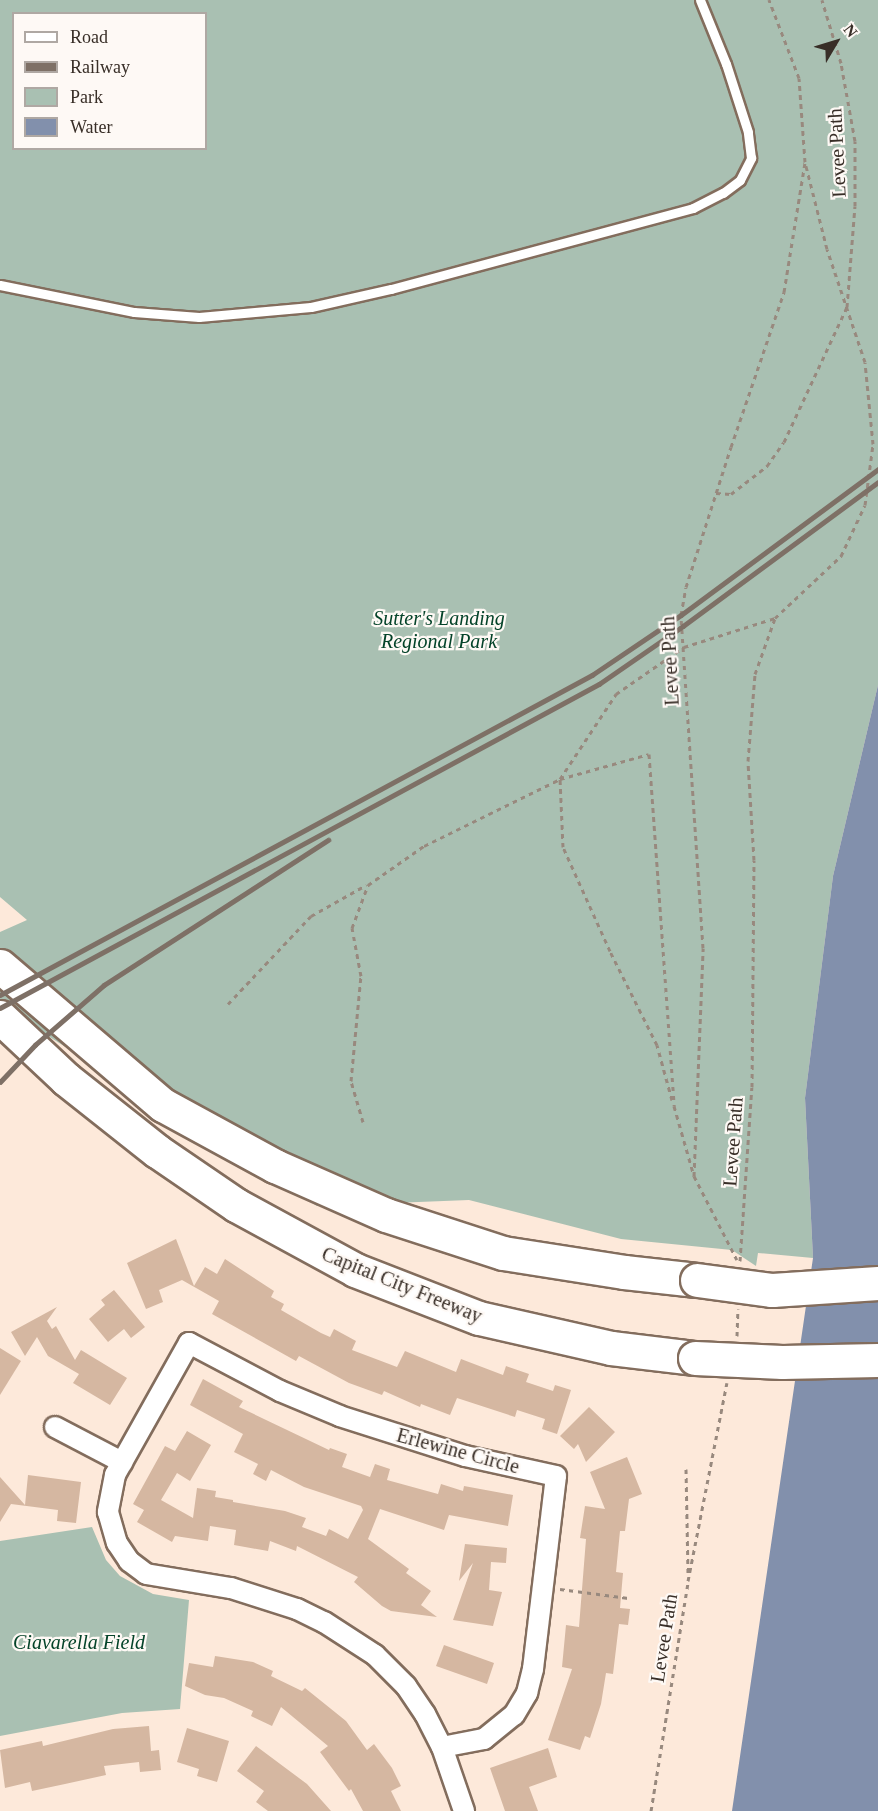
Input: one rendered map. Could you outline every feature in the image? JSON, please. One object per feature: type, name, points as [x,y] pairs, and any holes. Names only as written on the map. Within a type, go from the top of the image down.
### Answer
[{"type":"highway","points":[[0,966],[163,1105],[285,1170],[386,1215],[503,1253],[624,1272],[772,1290],[878,1283]]},
{"type":"highway","name":"Capital City Freeway","points":[[0,1017],[66,1079],[157,1151],[236,1205],[330,1258],[479,1318],[611,1348],[696,1358],[782,1362],[878,1360]]},
{"type":"street","name":"Erlewine Circle","points":[[189,1343],[280,1391],[340,1416],[465,1456],[556,1476],[533,1669],[521,1705],[505,1724],[484,1739],[442,1747],[425,1714],[406,1686],[375,1655],[334,1628],[297,1609],[231,1588],[146,1574],[129,1561],[117,1543],[110,1524],[111,1487],[122,1462],[189,1343]]},
{"type":"street","points":[[55,1427],[122,1462]]},
{"type":"street","points":[[442,1747],[464,1811]]},
{"type":"lane","points":[[0,285],[134,312],[199,317],[311,307],[391,289],[693,208],[723,193],[740,180],[751,158],[748,132],[726,64],[700,0]]},
{"type":"path","name":"Levee Path","points":[[769,0],[799,78],[805,162],[827,249],[865,362],[873,444],[866,505],[841,556],[775,618],[755,674],[748,761],[754,860],[752,1087],[740,1264],[694,1176],[703,948],[681,615],[686,587],[784,292],[805,162]]},
{"type":"path","name":"Levee Path","points":[[822,0],[841,63],[855,141],[855,206],[847,307]]},
{"type":"path","points":[[716,493],[731,494],[767,466],[779,450],[847,307]]},
{"type":"path","points":[[694,1176],[657,1044],[610,951],[563,847],[560,779],[616,694],[684,647],[775,618]]},
{"type":"path","points":[[228,1004],[311,916],[368,885],[424,846],[560,779],[648,754],[674,1106]]},
{"type":"path","points":[[363,1122],[351,1081],[361,976],[352,928],[368,885]]},
{"type":"path","points":[[737,1340],[738,1308]]},
{"type":"path","points":[[688,1581],[729,1373]]},
{"type":"path","name":"Levee Path","points":[[651,1811],[688,1581],[686,1469]]},
{"type":"path","points":[[543,1587],[628,1598]]},
{"type":"green space","name":"Sutter's Landing Regional Park","points":[[0,0],[878,0],[878,685],[833,876],[805,1098],[813,1258],[758,1253],[756,1266],[732,1250],[621,1239],[469,1200],[317,1206],[26,1022],[0,1032],[0,932],[27,920],[0,897]]},
{"type":"green space","name":"Ciavarella Field","points":[[92,1527],[106,1560],[120,1576],[153,1594],[189,1600],[180,1709],[122,1713],[0,1736],[0,1541]]},
{"type":"water","points":[[878,685],[878,1811],[732,1811],[813,1258],[805,1098],[833,876]]},
{"type":"building","points":[[176,1239],[194,1286],[205,1267],[217,1274],[225,1259],[274,1291],[271,1297],[284,1304],[281,1310],[330,1337],[334,1329],[356,1341],[352,1350],[397,1367],[405,1351],[456,1372],[461,1359],[503,1375],[506,1366],[529,1374],[526,1382],[553,1391],[555,1385],[571,1390],[557,1434],[542,1429],[545,1419],[517,1410],[515,1417],[457,1398],[450,1415],[421,1404],[420,1407],[384,1391],[382,1395],[349,1383],[299,1356],[296,1361],[212,1314],[219,1301],[182,1280],[159,1290],[163,1302],[146,1309],[127,1263]]},
{"type":"building","points":[[114,1290],[145,1327],[131,1338],[124,1329],[108,1342],[89,1319],[105,1305],[101,1300]]},
{"type":"building","points":[[57,1307],[47,1321],[52,1329],[56,1326],[75,1360],[81,1350],[127,1378],[110,1405],[73,1383],[79,1374],[48,1356],[37,1337],[25,1356],[11,1332]]},
{"type":"building","points":[[0,1348],[21,1361],[0,1395]]},
{"type":"building","points":[[203,1379],[243,1401],[239,1407],[329,1450],[330,1448],[347,1454],[342,1467],[370,1477],[375,1464],[390,1469],[387,1480],[438,1494],[441,1484],[463,1491],[464,1486],[513,1495],[508,1526],[449,1515],[444,1530],[380,1509],[368,1539],[409,1569],[406,1573],[431,1591],[421,1605],[437,1617],[391,1611],[354,1582],[358,1577],[297,1546],[296,1551],[270,1541],[268,1551],[234,1545],[236,1530],[210,1526],[208,1541],[175,1536],[172,1542],[137,1522],[144,1510],[133,1504],[165,1446],[175,1451],[187,1431],[211,1445],[190,1481],[177,1473],[161,1500],[193,1518],[197,1488],[216,1491],[215,1497],[233,1500],[233,1502],[285,1511],[306,1518],[302,1527],[326,1536],[329,1529],[348,1539],[363,1510],[361,1506],[304,1487],[271,1470],[266,1481],[253,1474],[258,1464],[234,1452],[243,1434],[190,1405]]},
{"type":"building","points":[[589,1407],[615,1432],[586,1462],[578,1444],[574,1449],[560,1436]]},
{"type":"building","points":[[627,1457],[642,1494],[629,1499],[625,1531],[620,1531],[616,1572],[623,1573],[620,1608],[630,1609],[628,1625],[619,1624],[613,1674],[606,1673],[601,1704],[590,1738],[585,1736],[580,1750],[548,1740],[572,1669],[562,1667],[566,1625],[579,1627],[586,1539],[580,1538],[585,1506],[605,1509],[590,1472]]},
{"type":"building","points":[[28,1475],[81,1482],[76,1523],[57,1521],[58,1510],[11,1504],[0,1522],[0,1477],[25,1505]]},
{"type":"building","points":[[465,1544],[507,1548],[506,1563],[491,1562],[489,1590],[502,1592],[493,1626],[453,1620],[473,1563],[459,1581]]},
{"type":"building","points":[[444,1645],[494,1663],[487,1684],[436,1666]]},
{"type":"building","points":[[215,1656],[253,1662],[273,1671],[271,1676],[302,1691],[305,1688],[346,1721],[367,1750],[374,1744],[392,1768],[401,1786],[391,1791],[401,1811],[363,1811],[351,1789],[349,1791],[320,1752],[328,1746],[281,1707],[272,1726],[251,1716],[253,1711],[224,1698],[205,1695],[185,1686],[189,1663],[213,1667]]},
{"type":"building","points":[[149,1726],[151,1751],[159,1750],[161,1770],[140,1772],[139,1762],[104,1766],[106,1775],[32,1791],[30,1782],[5,1788],[0,1750],[42,1741],[43,1746],[113,1729]]},
{"type":"building","points":[[187,1728],[229,1741],[217,1782],[197,1776],[199,1769],[177,1762]]},
{"type":"building","points":[[256,1746],[307,1784],[331,1811],[268,1811],[256,1802],[264,1791],[237,1771]]},
{"type":"building","points":[[548,1748],[557,1777],[529,1787],[538,1811],[505,1811],[490,1768]]},
{"type":"railway","points":[[0,995],[592,675],[681,615],[878,469]]},
{"type":"railway","points":[[0,1008],[599,684],[683,626],[878,482]]},
{"type":"railway","points":[[0,1082],[35,1045],[104,985],[328,840]]}]
